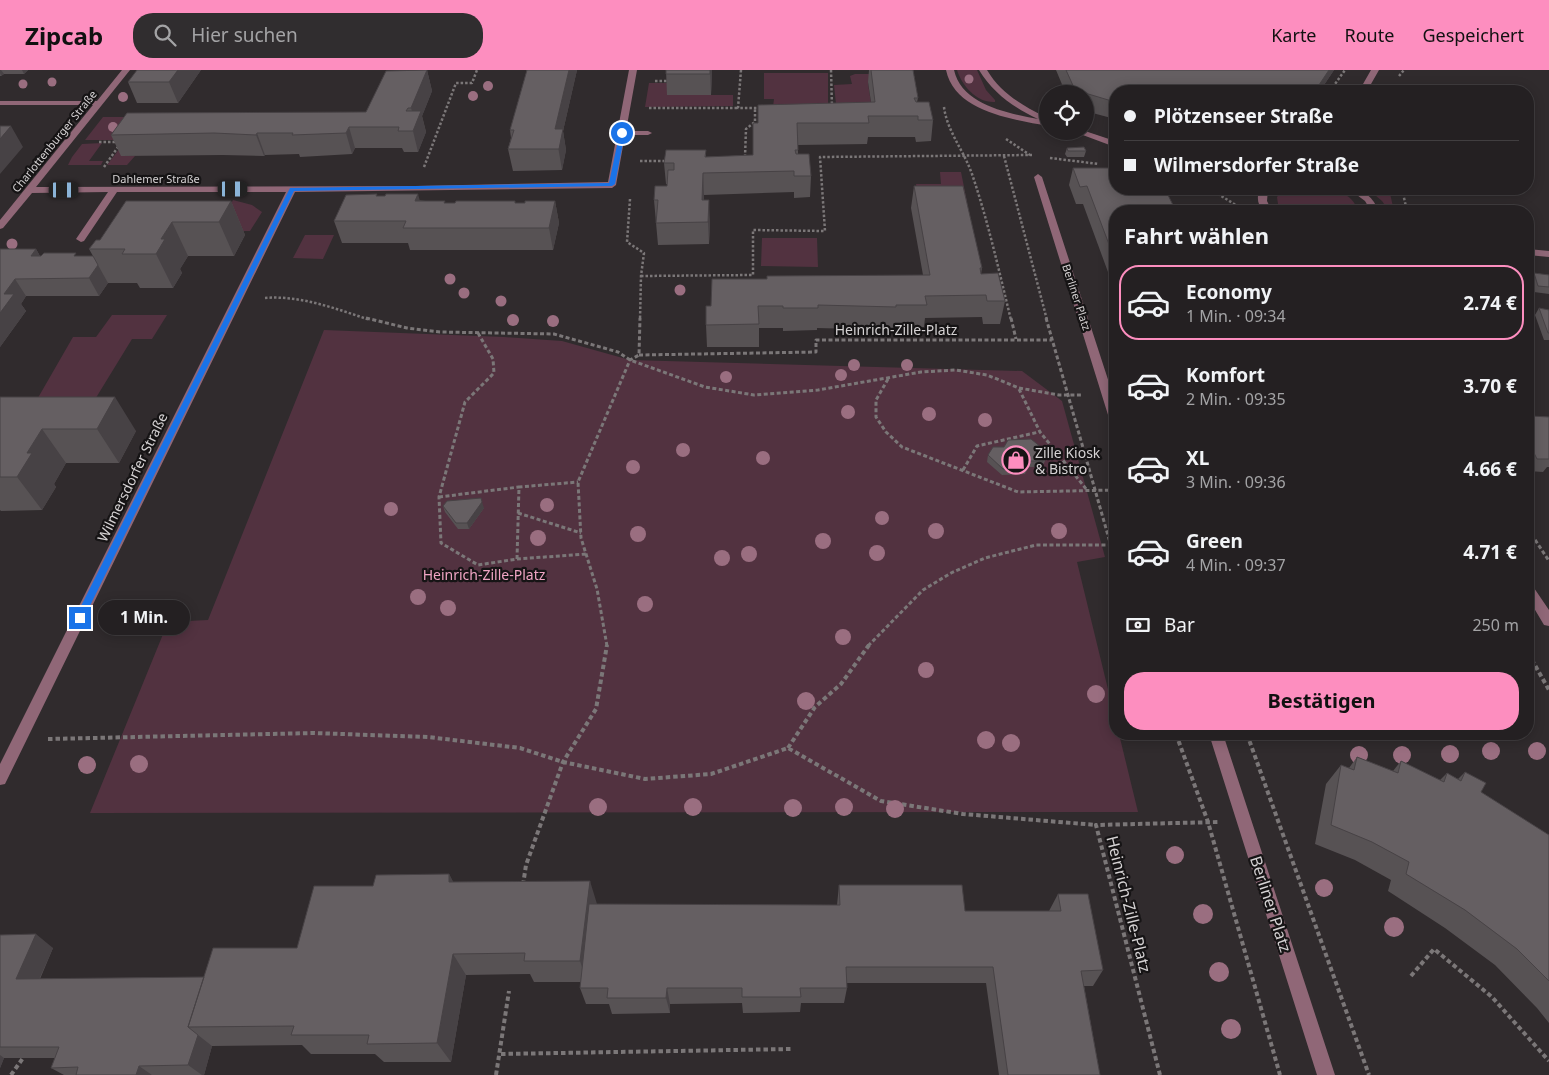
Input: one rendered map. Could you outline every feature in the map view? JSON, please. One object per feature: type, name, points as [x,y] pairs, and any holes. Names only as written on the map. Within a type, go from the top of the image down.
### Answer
[{"type":"street","name":"Charlottenburger Straße","points":[[0,226],[126,70]]},
{"type":"street","points":[[612,184],[633,70]]},
{"type":"street","points":[[950,70],[956,88],[981,106],[1022,118],[1039,121]]},
{"type":"street","points":[[983,70],[998,90],[1016,106],[1039,118]]},
{"type":"street","points":[[1366,85],[1376,70]]},
{"type":"street","points":[[0,103],[99,103]]},
{"type":"street","points":[[622,133],[648,133]]},
{"type":"street","points":[[1094,137],[1109,142]]},
{"type":"street","name":"Berliner Platz","points":[[1038,177],[1109,399]]},
{"type":"street","name":"Dahlemer Straße","points":[[29,190],[415,189],[612,184]]},
{"type":"street","points":[[81,239],[115,189]]},
{"type":"street","name":"Wilmersdorfer Straße","points":[[0,779],[292,189]]},
{"type":"street","points":[[1361,195],[1371,205]]},
{"type":"street","points":[[1534,253],[1549,254]]},
{"type":"street","points":[[1534,597],[1547,615]]},
{"type":"street","name":"Berliner Platz","points":[[1218,740],[1326,1075]]},
{"type":"path","points":[[415,189],[456,83],[472,83],[477,70]]},
{"type":"path","points":[[738,108],[742,70]]},
{"type":"path","points":[[830,70],[833,116]]},
{"type":"path","points":[[1334,85],[1345,70]]},
{"type":"path","points":[[1400,76],[1402,70]]},
{"type":"path","points":[[654,81],[669,81]]},
{"type":"path","points":[[944,103],[946,121],[966,156],[980,200],[1016,339],[1052,340]]},
{"type":"path","points":[[824,107],[832,107]]},
{"type":"path","points":[[626,108],[765,108]]},
{"type":"path","points":[[745,160],[746,129],[755,122],[755,108]]},
{"type":"path","points":[[1006,139],[1031,155],[1038,177]]},
{"type":"path","points":[[98,142],[122,142],[104,167],[114,167]]},
{"type":"path","points":[[641,276],[753,275],[753,230],[825,230],[820,157],[1031,155],[1100,164]]},
{"type":"path","points":[[1004,156],[1052,340],[1109,541]]},
{"type":"path","points":[[616,162],[675,161]]},
{"type":"path","points":[[522,893],[526,865],[563,762],[596,709],[607,648],[597,589],[581,533],[578,482],[630,360],[638,355],[641,276],[644,253],[627,242],[630,194],[612,184]]},
{"type":"path","points":[[1221,195],[1237,205]]},
{"type":"path","points":[[236,299],[275,297],[324,305],[371,320],[407,328],[440,332],[554,334],[618,352],[630,360],[705,386],[754,395],[818,390],[921,372],[956,370],[987,375],[1019,388],[1068,395],[1107,393]]},
{"type":"path","points":[[478,332],[493,359],[494,373],[465,402],[439,497],[441,543],[478,565],[517,559],[587,554]]},
{"type":"path","name":"Heinrich-Zille-Platz","points":[[638,355],[816,352],[816,340],[1016,339]]},
{"type":"path","points":[[888,379],[876,400],[876,417],[886,432],[902,447],[1018,492],[1109,490]]},
{"type":"path","points":[[1019,388],[1040,432],[1087,490]]},
{"type":"path","points":[[963,470],[977,446],[1024,434],[1040,432]]},
{"type":"path","points":[[439,497],[578,482]]},
{"type":"path","points":[[517,559],[519,487]]},
{"type":"path","points":[[518,513],[581,533]]},
{"type":"path","points":[[1534,538],[1549,561]]},
{"type":"path","points":[[20,740],[313,733],[428,738],[520,748],[563,762],[645,780],[711,774],[788,748],[815,707],[841,684],[865,648],[923,590],[951,573],[985,558],[1036,546],[1109,545]]},
{"type":"path","points":[[1534,664],[1549,690]]},
{"type":"path","points":[[1178,740],[1208,822],[1280,1075]]},
{"type":"path","points":[[1249,740],[1369,1075]]},
{"type":"path","points":[[788,748],[881,800],[963,814],[1096,825]]},
{"type":"path","name":"Heinrich-Zille-Platz","points":[[1160,1075],[1096,825],[1245,821]]},
{"type":"path","points":[[1412,976],[1434,948],[1492,996],[1549,1062]]},
{"type":"path","points":[[496,1075],[501,1054],[509,991]]},
{"type":"path","points":[[501,1054],[791,1049]]},
{"type":"path","points":[[11,1075],[23,1058]]},
{"type":"green space","points":[[957,70],[977,70],[986,90],[995,102],[988,102],[976,97],[966,87]]},
{"type":"green space","points":[[764,73],[828,73],[828,106],[773,107],[774,99],[764,99]]},
{"type":"green space","points":[[855,74],[876,74],[868,83],[874,123],[838,123],[834,85],[852,84],[850,76]]},
{"type":"green space","points":[[649,83],[669,83],[668,95],[733,95],[733,106],[645,107]]},
{"type":"green space","points":[[103,117],[161,117],[121,156],[135,156],[127,165],[107,165],[126,140],[85,140]]},
{"type":"green space","points":[[102,143],[89,161],[103,161],[101,165],[68,165],[82,144]]},
{"type":"green space","points":[[940,172],[961,172],[967,202],[919,202],[916,184],[941,184]]},
{"type":"green space","points":[[1279,195],[1346,195],[1355,205],[1279,205],[1277,197]]},
{"type":"green space","points":[[1375,195],[1390,195],[1393,205],[1385,205]]},
{"type":"green space","points":[[233,200],[252,205],[262,212],[250,231],[148,231],[225,215]]},
{"type":"green space","points":[[305,235],[334,235],[323,259],[293,258]]},
{"type":"green space","points":[[762,238],[817,238],[818,267],[761,266]]},
{"type":"green space","points":[[112,315],[167,315],[152,339],[132,339],[94,401],[35,403],[73,337],[96,337]]},
{"type":"green space","name":"Heinrich-Zille-Platz","points":[[324,330],[562,341],[630,360],[1022,371],[1062,401],[1105,557],[1077,562],[1109,693],[1109,740],[1120,740],[1138,812],[90,813],[168,622],[208,620]]},
{"type":"building","points":[[137,70],[178,70],[169,82],[128,82]]},
{"type":"building","points":[[427,70],[411,108],[408,108],[406,111],[421,111],[413,131],[398,131],[399,127],[349,127],[346,133],[292,135],[293,133],[257,133],[256,135],[214,133],[111,135],[127,113],[366,112],[386,71]]},
{"type":"building","points":[[527,70],[569,70],[555,129],[563,129],[559,149],[508,149],[514,130],[510,130]]},
{"type":"building","points":[[666,70],[710,70],[710,74],[666,74]]},
{"type":"building","points":[[871,70],[913,70],[918,98],[914,98],[916,102],[929,102],[933,120],[918,120],[918,116],[868,116],[869,123],[797,123],[798,150],[795,150],[796,154],[809,154],[811,176],[794,176],[794,171],[703,173],[702,200],[709,200],[708,222],[656,223],[658,200],[654,200],[655,186],[667,186],[668,170],[674,170],[674,163],[664,163],[666,150],[706,150],[705,157],[753,155],[753,123],[758,123],[758,105],[875,102]]},
{"type":"building","points":[[1066,70],[1329,70],[1319,85],[1109,85],[1109,100],[1094,96],[1094,85],[1073,85]]},
{"type":"building","points":[[0,126],[11,126],[0,139]]},
{"type":"building","points":[[1084,147],[1086,151],[1068,151],[1067,148]]},
{"type":"building","points":[[1073,168],[1109,168],[1109,195],[1168,195],[1173,205],[1109,205],[1109,244],[1087,186],[1080,187]]},
{"type":"building","points":[[914,186],[963,186],[982,268],[980,268],[981,274],[998,273],[1005,301],[987,301],[986,295],[925,296],[927,305],[896,305],[896,307],[818,305],[818,308],[783,308],[783,306],[758,306],[759,324],[706,325],[706,306],[711,306],[712,279],[767,279],[767,276],[930,275]]},
{"type":"building","points":[[377,194],[376,196],[385,196],[386,194],[418,194],[415,201],[445,201],[444,203],[455,203],[456,201],[515,201],[515,203],[525,203],[525,201],[555,201],[549,228],[403,228],[406,221],[334,221],[346,195]]},
{"type":"building","points":[[126,201],[231,201],[219,222],[172,222],[161,239],[165,239],[156,254],[122,254],[125,249],[89,249],[96,240],[100,240]]},
{"type":"building","points":[[0,249],[36,249],[31,256],[41,256],[44,253],[76,253],[74,256],[93,256],[98,265],[89,278],[15,279],[4,294],[14,294],[0,313]]},
{"type":"building","points":[[1534,273],[1549,275],[1549,287],[1538,286]]},
{"type":"building","points":[[1539,308],[1549,310],[1549,333],[1548,333]]},
{"type":"building","points":[[0,397],[115,397],[97,429],[42,429],[27,453],[32,453],[17,477],[0,477]]},
{"type":"building","points":[[1534,416],[1549,417],[1549,459],[1537,459],[1534,453]]},
{"type":"building","name":"Zille Kiosk & Bistro","points":[[1031,439],[1047,452],[1043,461],[1030,461],[1027,468],[1003,469],[988,455],[993,447],[1004,447],[1008,440]]},
{"type":"building","points":[[481,498],[482,502],[467,523],[456,523],[443,506],[447,501]]},
{"type":"building","points":[[1357,757],[1398,773],[1401,761],[1444,782],[1447,773],[1461,781],[1465,772],[1486,783],[1481,792],[1549,835],[1549,981],[1517,949],[1465,910],[1406,874],[1409,862],[1372,842],[1331,825],[1341,765],[1354,770]]},
{"type":"building","points":[[449,874],[449,882],[590,881],[580,961],[524,961],[525,953],[453,954],[437,1043],[367,1044],[369,1035],[291,1035],[294,1026],[188,1027],[213,948],[297,948],[314,886],[373,886],[376,875]]},
{"type":"building","points":[[839,885],[962,885],[965,911],[1061,911],[1058,894],[1088,894],[1103,970],[1081,971],[1100,1075],[1008,1075],[993,967],[846,967],[847,988],[800,988],[801,997],[742,997],[742,988],[667,988],[666,998],[607,998],[608,988],[580,988],[589,904],[840,905]]},
{"type":"building","points":[[36,934],[16,979],[204,977],[188,1027],[198,1035],[188,1065],[139,1066],[136,1075],[76,1075],[78,1067],[51,1068],[59,1047],[0,1047],[0,935]]},
{"type":"place","name":"Zille Kiosk & Bistro","points":[[1016,460]]},
{"type":"route","points":[[80,618],[292,189],[415,189],[612,184],[622,133]]}]
